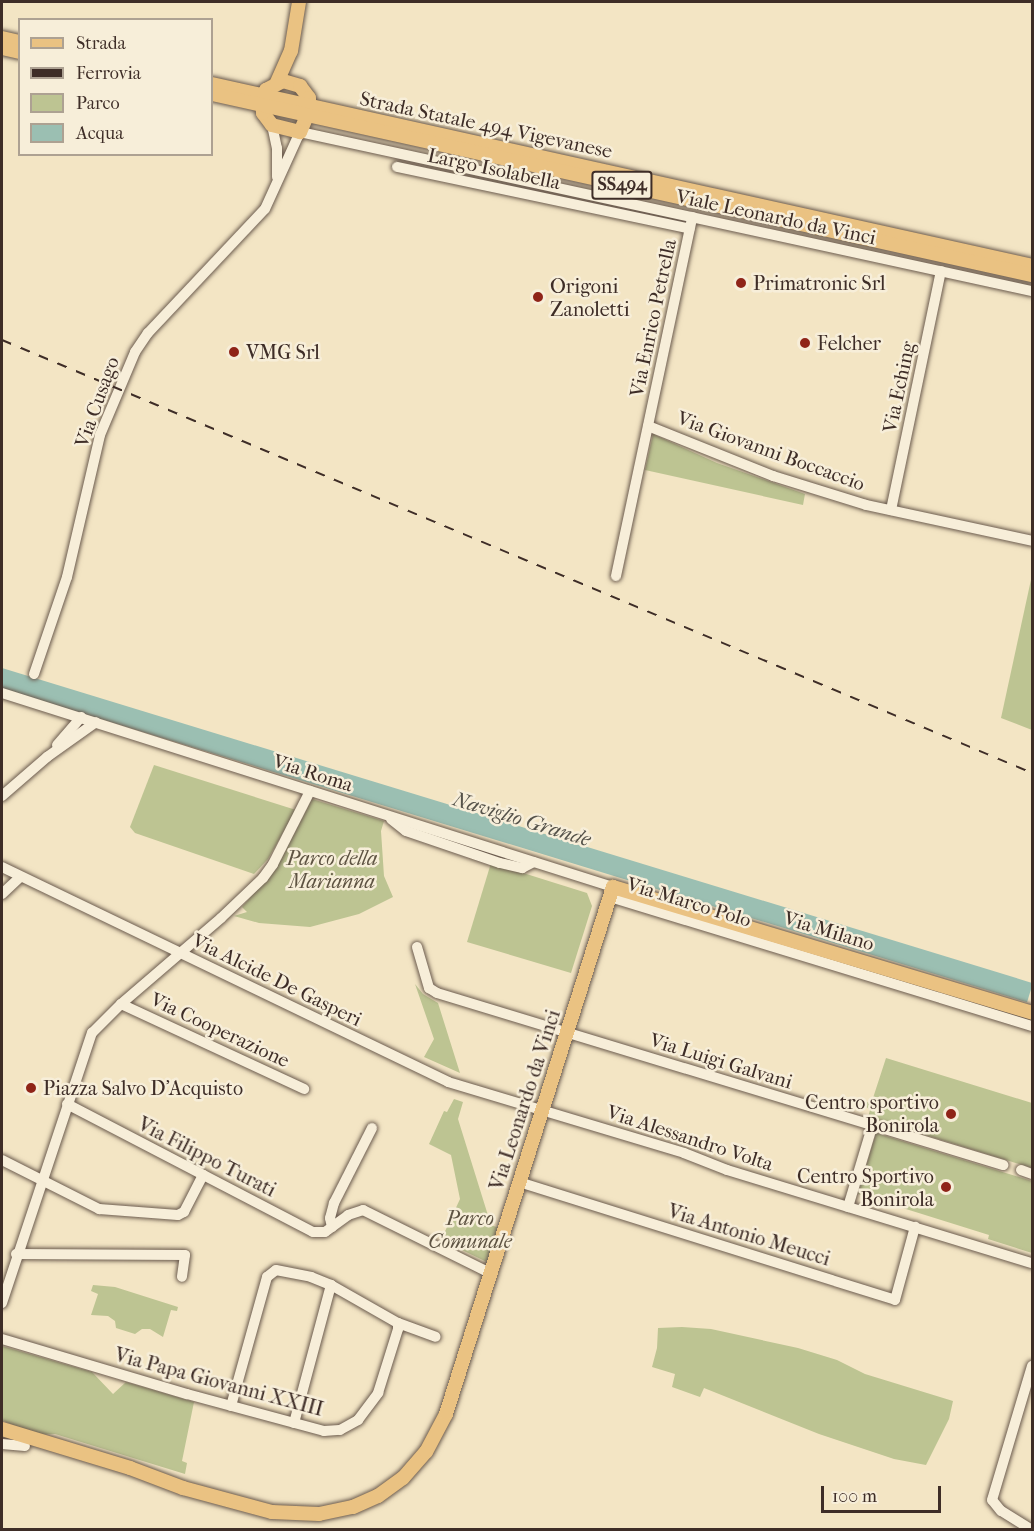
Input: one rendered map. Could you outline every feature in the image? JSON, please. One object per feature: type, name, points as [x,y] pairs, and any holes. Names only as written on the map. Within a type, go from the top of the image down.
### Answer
[{"type":"main road","points":[[291,51],[293,70],[300,86],[309,98],[309,111],[300,132],[272,125],[266,120],[262,100],[278,82],[291,51],[299,2]]},
{"type":"main road","points":[[2,38],[18,42]]},
{"type":"main road","points":[[2,48],[18,52]]},
{"type":"main road","points":[[278,82],[288,81],[300,86]]},
{"type":"main road","name":"Strada Statale 494 Vigevanese","points":[[213,84],[262,100],[309,111],[1032,275]]},
{"type":"main road","name":"Strada Statale 494 Vigevanese","points":[[213,94],[262,100]]},
{"type":"main road","name":"Strada Statale 494 Vigevanese","points":[[309,111],[1032,266]]},
{"type":"main road","name":"Via Milano","points":[[612,892],[1032,1013]]},
{"type":"main road","name":"Via Leonardo da Vinci","points":[[2,1429],[156,1479],[272,1512],[319,1514],[352,1507],[378,1496],[403,1478],[426,1452],[446,1414],[612,892]]},
{"type":"main road","name":"Via Leonardo da Vinci","points":[[2,1438],[128,1474],[156,1479]]},
{"type":"street","name":"Via Cusago","points":[[272,125],[277,148],[276,186]]},
{"type":"street","name":"Via Cusago","points":[[34,674],[67,577],[100,435],[135,352],[148,333],[265,209],[300,132]]},
{"type":"street","name":"Viale Leonardo da Vinci","points":[[300,132],[1032,291]]},
{"type":"street","name":"Largo Isolabella","points":[[397,167],[690,229]]},
{"type":"street","name":"Via Enrico Petrella","points":[[648,426],[692,217]]},
{"type":"street","name":"Via Eching","points":[[891,510],[941,271]]},
{"type":"street","name":"Via Giovanni Boccaccio","points":[[616,576],[648,426],[773,476],[891,510],[1032,541]]},
{"type":"street","name":"Via Roma","points":[[2,693],[386,815],[406,831],[500,863],[520,868],[534,862],[612,892]]},
{"type":"street","points":[[47,757],[81,717]]},
{"type":"street","points":[[2,796],[47,757],[96,722]]},
{"type":"street","points":[[2,1303],[16,1254],[93,1033],[121,1004],[221,918],[266,875],[310,791]]},
{"type":"street","name":"Via Alcide De Gasperi","points":[[2,867],[448,1082],[543,1112]]},
{"type":"street","points":[[2,894],[20,877]]},
{"type":"street","name":"Via Marco Polo","points":[[612,892],[1032,1026]]},
{"type":"street","name":"Via Luigi Galvani","points":[[417,947],[429,987],[437,993],[1003,1165]]},
{"type":"street","name":"Via Cooperazione","points":[[121,1004],[304,1089]]},
{"type":"street","name":"Via Filippo Turati","points":[[67,1104],[314,1232],[325,1232],[332,1227]]},
{"type":"street","name":"Via Alessandro Volta","points":[[543,1112],[684,1153],[727,1170],[1032,1263]]},
{"type":"street","points":[[848,1207],[872,1127]]},
{"type":"street","points":[[372,1128],[334,1203],[330,1218],[332,1227],[348,1215],[363,1210],[492,1275]]},
{"type":"street","points":[[2,1160],[99,1209],[178,1215],[183,1212],[203,1175]]},
{"type":"street","points":[[1020,1170],[1032,1174]]},
{"type":"street","name":"Via Antonio Meucci","points":[[519,1182],[896,1300],[915,1227]]},
{"type":"street","points":[[16,1254],[185,1255],[182,1277]]},
{"type":"street","points":[[231,1406],[270,1273],[276,1270],[311,1277],[331,1285],[398,1323],[436,1337]]},
{"type":"street","points":[[294,1423],[331,1285]]},
{"type":"street","name":"Via Papa Giovanni XXIII","points":[[2,1339],[324,1431],[340,1430],[358,1420],[378,1393],[398,1323]]},
{"type":"street","points":[[1032,1370],[993,1494],[994,1504],[1032,1530]]},
{"type":"street","points":[[2,1422],[39,1441]]},
{"type":"street","points":[[2,1444],[25,1446]]},
{"type":"green space","points":[[653,434],[717,463],[805,494],[803,505],[645,470]]},
{"type":"green space","points":[[1032,575],[1032,730],[1001,718]]},
{"type":"green space","points":[[154,765],[296,810],[268,859],[254,874],[135,833],[130,827]]},
{"type":"green space","name":"Parco della Marianna","points":[[312,799],[384,821],[381,831],[384,876],[393,897],[359,914],[310,927],[259,923],[234,916],[247,912],[242,907],[276,869]]},
{"type":"green space","points":[[491,863],[587,893],[592,906],[571,973],[467,942]]},
{"type":"green space","points":[[415,984],[423,994],[438,1003],[460,1073],[424,1057],[434,1039]]},
{"type":"green space","name":"Centro sportivo Bonirola","points":[[886,1058],[1032,1103],[1032,1168],[868,1117],[870,1110],[864,1105],[873,1098]]},
{"type":"green space","name":"Parco Comunale","points":[[454,1099],[463,1102],[458,1119],[491,1225],[499,1228],[489,1263],[441,1240],[460,1199],[451,1155],[429,1144],[444,1111],[447,1112]]},
{"type":"green space","name":"Centro Sportivo Bonirola","points":[[876,1133],[1032,1181],[1032,1253],[988,1239],[989,1235],[858,1194]]},
{"type":"green space","points":[[93,1285],[115,1287],[178,1307],[177,1311],[171,1310],[163,1337],[150,1329],[142,1329],[135,1334],[116,1328],[115,1321],[108,1316],[91,1315],[98,1294],[91,1291]]},
{"type":"green space","points":[[658,1328],[711,1329],[798,1348],[837,1360],[865,1374],[953,1401],[949,1419],[926,1465],[894,1459],[819,1434],[704,1388],[700,1397],[672,1387],[675,1374],[652,1367],[657,1348]]},
{"type":"green space","points":[[2,1346],[92,1372],[113,1394],[126,1382],[194,1402],[182,1461],[187,1463],[185,1474],[55,1434],[33,1435],[2,1420]]},
{"type":"water","points":[[2,668],[1032,983],[1027,1002],[2,689]]},
{"type":"railway","points":[[2,340],[1032,773]]},
{"type":"place","name":"Primatronic Srl","points":[[741,283]]},
{"type":"place","name":"Origoni Zanoletti","points":[[538,297]]},
{"type":"place","name":"Felcher","points":[[805,343]]},
{"type":"place","name":"VMG Srl","points":[[234,352]]},
{"type":"place","name":"Piazza Salvo D'Acquisto","points":[[31,1088]]},
{"type":"place","name":"Centro sportivo Bonirola","points":[[951,1114]]},
{"type":"place","name":"Centro Sportivo Bonirola","points":[[946,1187]]},
{"type":"water label","name":"Naviglio Grande","points":[[522,819]]}]
